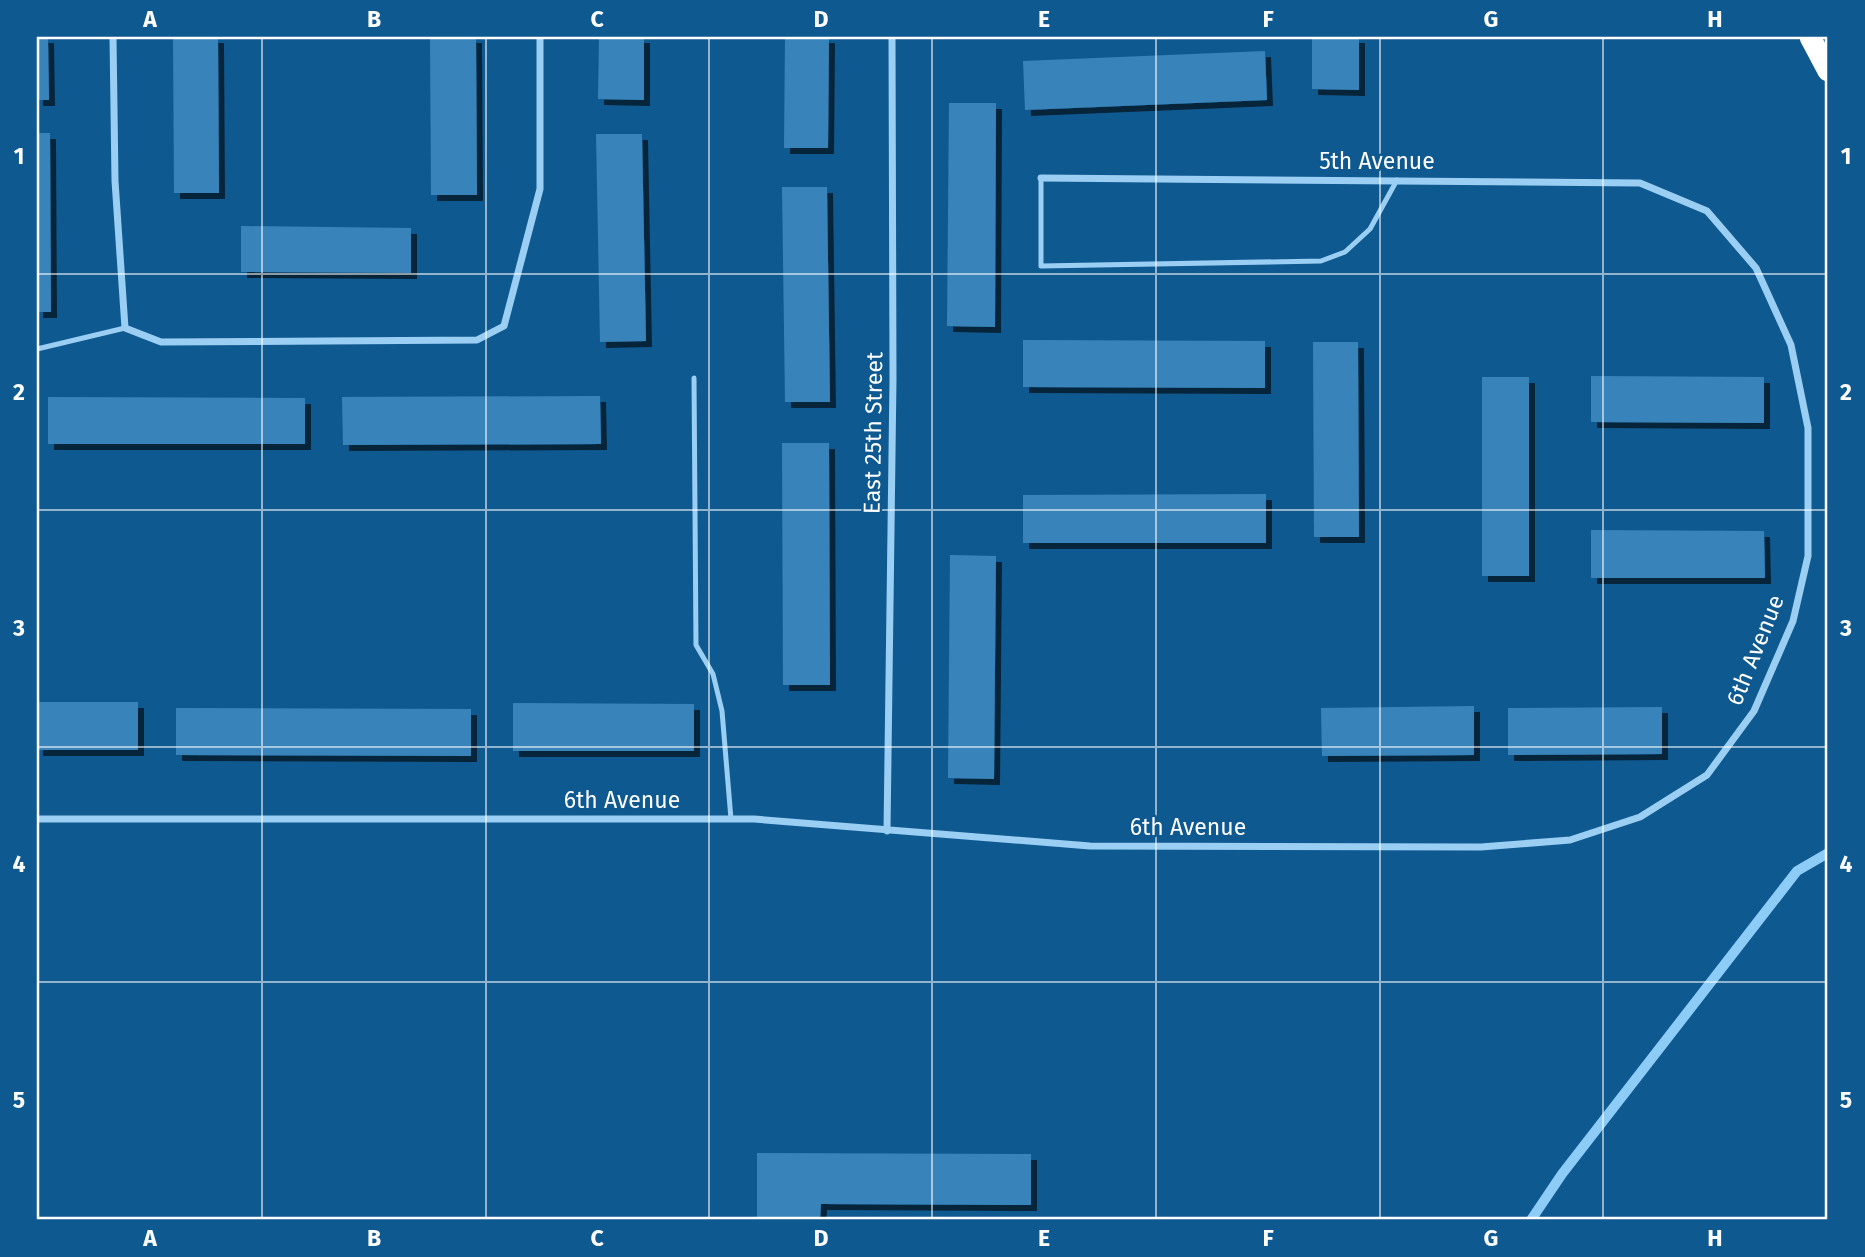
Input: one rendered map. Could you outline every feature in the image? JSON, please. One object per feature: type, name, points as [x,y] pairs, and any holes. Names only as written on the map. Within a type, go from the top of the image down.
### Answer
[{"type":"highway","points":[[1810,37],[1828,71]]},
{"type":"street","points":[[113,37],[115,180],[125,328],[161,341],[477,340],[504,326],[540,190],[540,37]]},
{"type":"street","name":"East 25th Street","points":[[887,831],[893,379],[892,37]]},
{"type":"street","name":"5th Avenue","points":[[1041,178],[1640,183],[1707,211]]},
{"type":"street","name":"6th Avenue","points":[[37,819],[731,819],[1090,846],[1481,847],[1570,840],[1640,817],[1707,775],[1754,711],[1793,621],[1808,556],[1808,428],[1791,345],[1756,268],[1707,211]]},
{"type":"lane","points":[[1041,178],[1041,266],[1321,261],[1345,252],[1370,229],[1397,180]]},
{"type":"lane","points":[[37,349],[125,328]]},
{"type":"lane","points":[[694,378],[696,645],[713,674],[722,711],[731,819]]},
{"type":"building","points":[[37,37],[48,37],[49,100],[37,100]]},
{"type":"building","points":[[173,37],[218,37],[219,193],[174,193]]},
{"type":"building","points":[[430,37],[476,37],[477,195],[431,195]]},
{"type":"building","points":[[599,37],[644,37],[644,100],[598,99]]},
{"type":"building","points":[[785,37],[829,37],[828,148],[784,148]]},
{"type":"building","points":[[1312,37],[1359,37],[1359,90],[1312,89]]},
{"type":"building","points":[[1265,51],[1267,100],[1025,110],[1023,61]]},
{"type":"building","points":[[949,103],[996,103],[995,327],[947,326]]},
{"type":"building","points":[[37,133],[50,133],[51,312],[37,312]]},
{"type":"building","points":[[596,134],[642,134],[646,341],[600,342]]},
{"type":"building","points":[[782,187],[827,187],[830,402],[785,402]]},
{"type":"building","points":[[241,226],[411,228],[411,273],[241,272]]},
{"type":"building","points":[[1023,340],[1265,341],[1265,388],[1023,387]]},
{"type":"building","points":[[1313,342],[1358,342],[1359,537],[1314,537]]},
{"type":"building","points":[[1591,376],[1764,377],[1764,423],[1591,422]]},
{"type":"building","points":[[1482,377],[1529,377],[1529,576],[1482,576]]},
{"type":"building","points":[[600,396],[601,444],[343,445],[342,397]]},
{"type":"building","points":[[48,397],[305,398],[305,444],[48,444]]},
{"type":"building","points":[[782,443],[829,443],[830,685],[783,685]]},
{"type":"building","points":[[1266,494],[1266,543],[1023,543],[1023,495]]},
{"type":"building","points":[[1591,530],[1764,531],[1765,578],[1591,578]]},
{"type":"building","points":[[950,555],[996,556],[994,779],[948,778]]},
{"type":"building","points":[[37,702],[138,702],[138,750],[37,750]]},
{"type":"building","points":[[513,703],[694,704],[694,751],[513,751]]},
{"type":"building","points":[[1474,706],[1474,755],[1322,756],[1321,708]]},
{"type":"building","points":[[1662,707],[1662,754],[1508,755],[1508,708]]},
{"type":"building","points":[[176,708],[471,709],[471,756],[176,755]]},
{"type":"building","points":[[757,1153],[1031,1154],[1031,1205],[821,1204],[820,1220],[757,1220]]},
{"type":"waterway","points":[[1531,1220],[1562,1174],[1797,871],[1828,853]]}]
